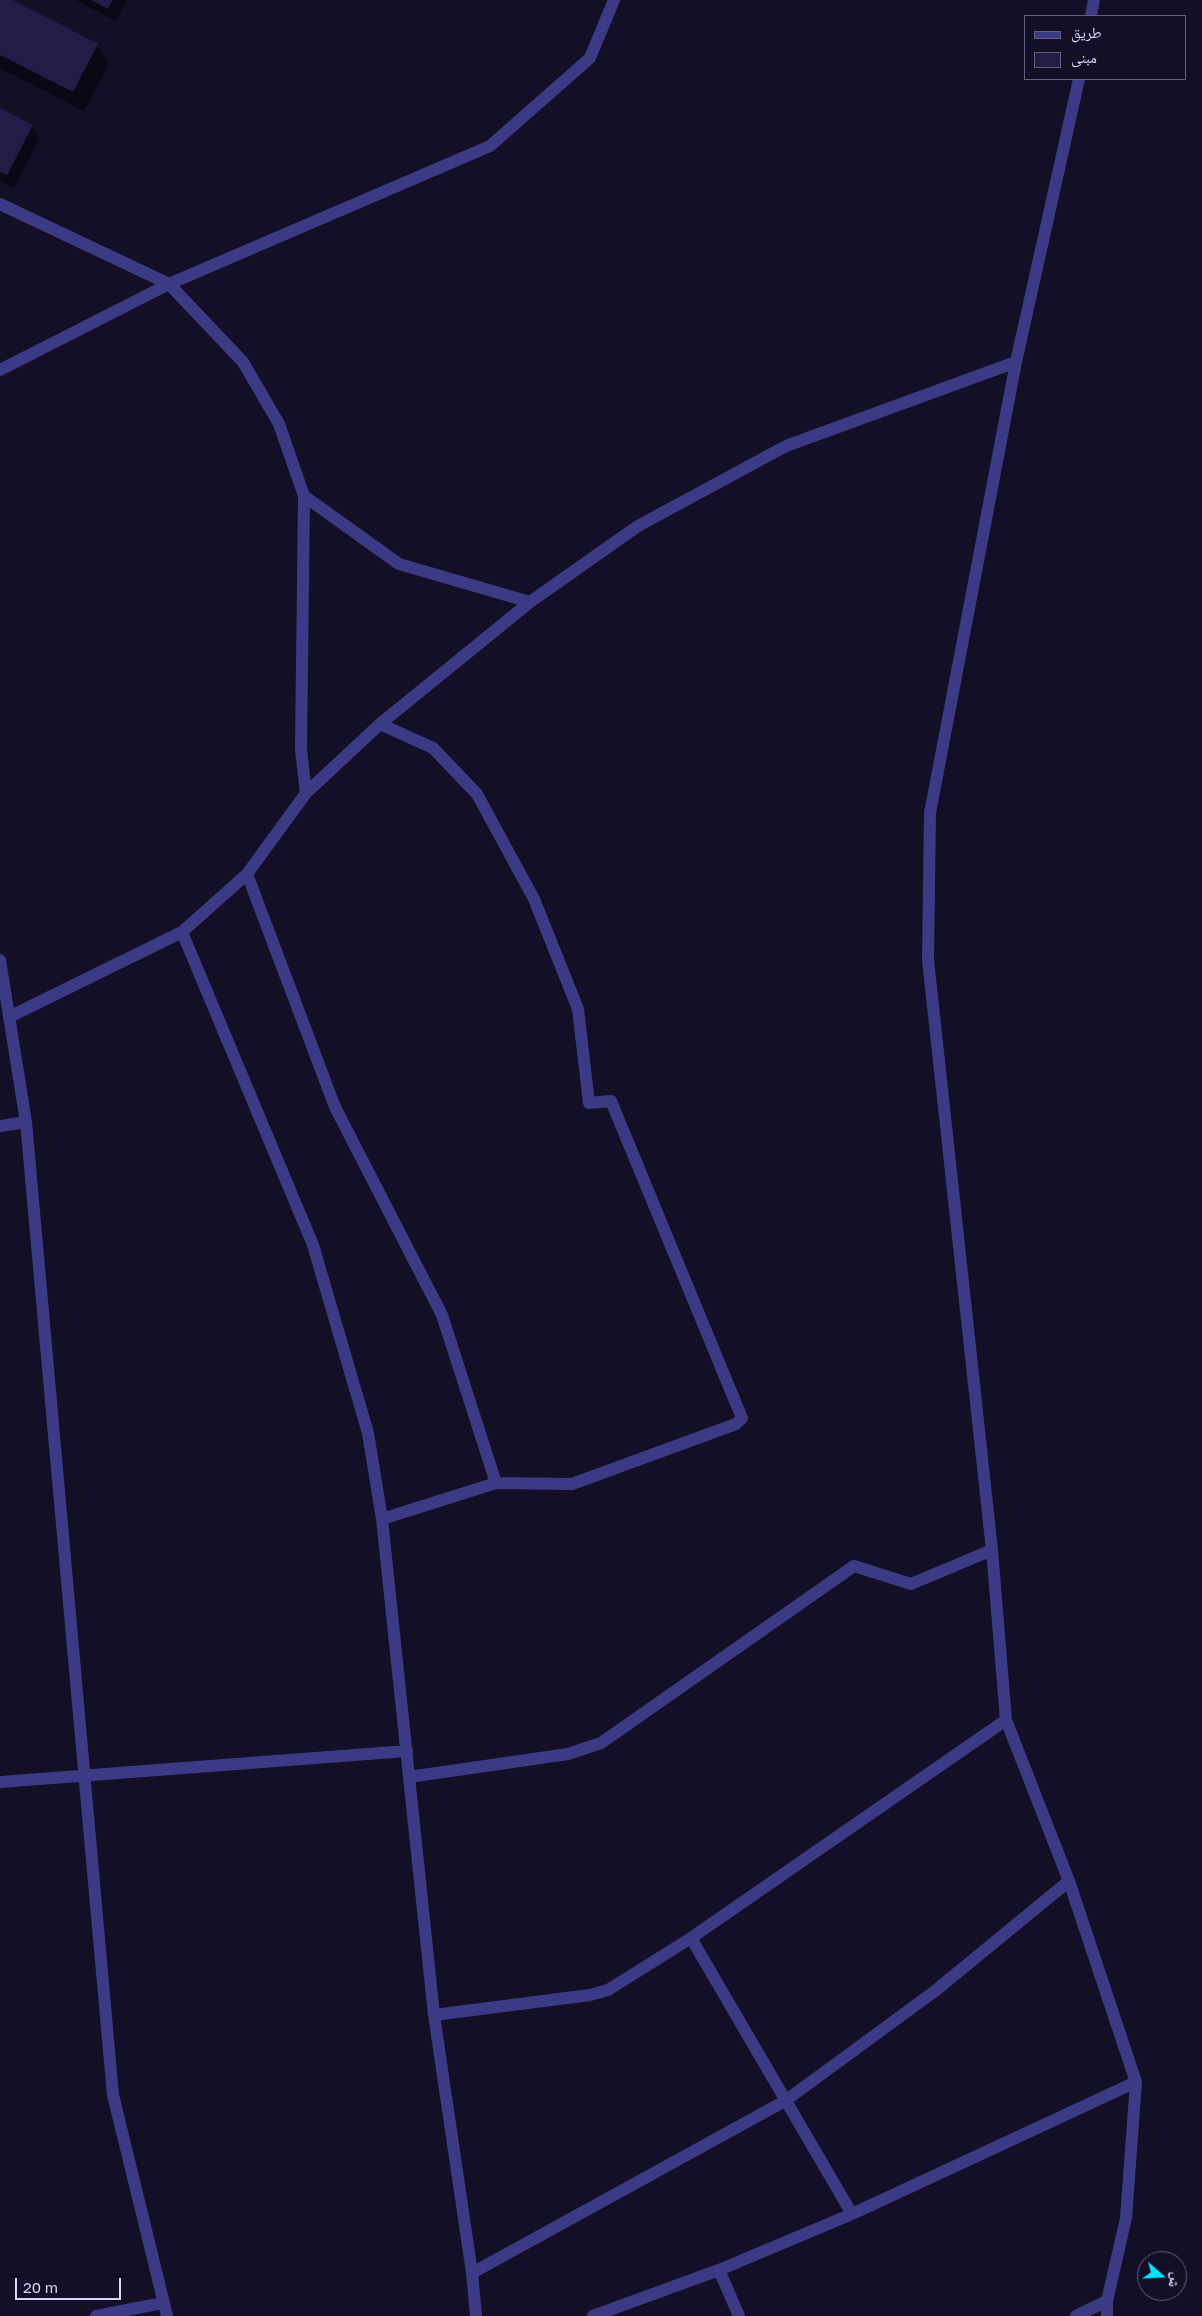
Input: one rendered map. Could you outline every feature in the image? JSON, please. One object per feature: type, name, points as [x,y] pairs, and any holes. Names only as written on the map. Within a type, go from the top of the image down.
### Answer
[{"type":"street","points":[[0,370],[169,284],[490,146],[590,58],[614,0]]},
{"type":"street","points":[[1091,15],[1094,0]]},
{"type":"street","points":[[1079,80],[1016,362],[930,813],[928,960],[992,1550],[1006,1720],[1069,1881],[1136,2082],[1126,2218],[1107,2301],[1107,2316]]},
{"type":"street","points":[[0,204],[169,284],[242,362],[279,424],[304,496],[301,750],[306,793]]},
{"type":"street","points":[[9,1017],[182,932],[247,874],[306,793],[380,724],[530,602],[638,526],[786,446],[1016,362]]},
{"type":"street","points":[[304,496],[399,564],[530,602]]},
{"type":"street","points":[[380,724],[433,748],[477,794],[534,899],[578,1009],[589,1103],[610,1101],[742,1418],[736,1424],[572,1484],[496,1483],[382,1518]]},
{"type":"street","points":[[247,874],[335,1107],[442,1315],[496,1483]]},
{"type":"street","points":[[182,932],[313,1245],[368,1433],[382,1518],[434,2015],[472,2273],[476,2316]]},
{"type":"street","points":[[0,960],[26,1122],[86,1774],[113,2094],[167,2316]]},
{"type":"street","points":[[0,1126],[26,1122]]},
{"type":"street","points":[[409,1777],[568,1754],[602,1743],[854,1566],[911,1584],[992,1550]]},
{"type":"street","points":[[434,2015],[608,1990],[691,1938],[1006,1720]]},
{"type":"street","points":[[0,1782],[86,1774],[406,1752]]},
{"type":"street","points":[[472,2273],[785,2101],[935,1991],[1069,1881]]},
{"type":"street","points":[[691,1938],[852,2214]]},
{"type":"street","points":[[593,2316],[718,2270],[852,2214],[1136,2082]]},
{"type":"street","points":[[718,2270],[739,2316]]},
{"type":"street","points":[[1076,2316],[1107,2301]]},
{"type":"street","points":[[96,2316],[163,2303]]},
{"type":"building","points":[[0,0],[13,0],[98,44],[73,92],[0,55]]},
{"type":"building","points":[[91,0],[113,0],[108,9]]},
{"type":"building","points":[[0,108],[33,125],[7,175],[0,172]]}]
